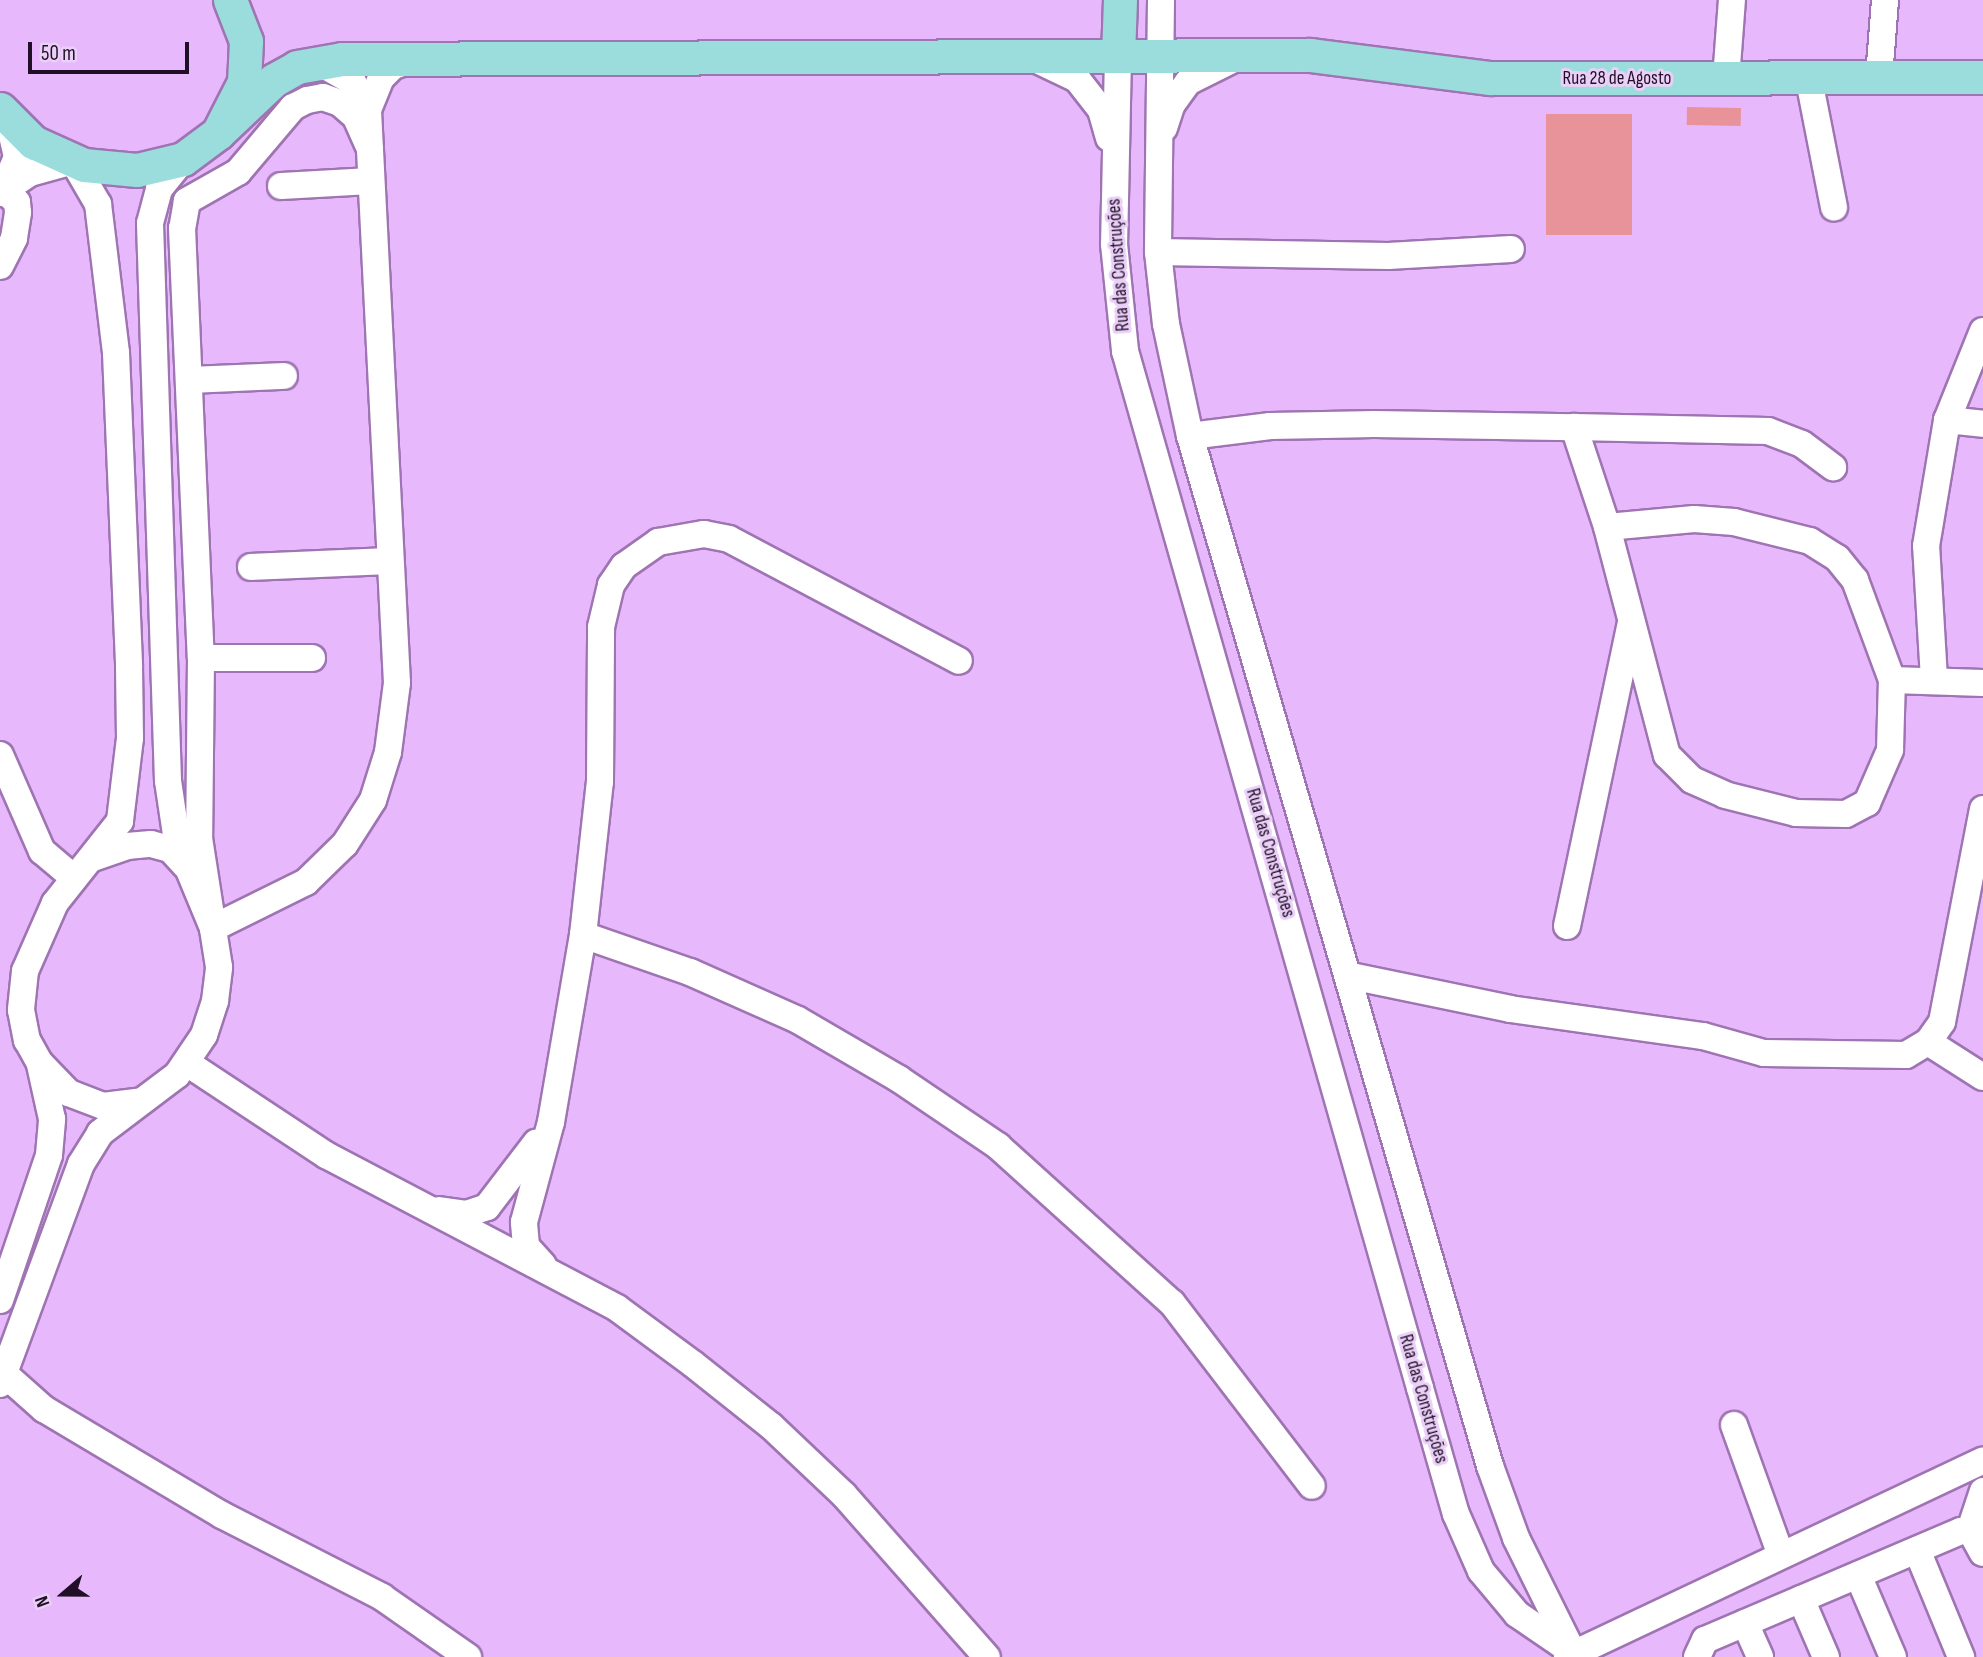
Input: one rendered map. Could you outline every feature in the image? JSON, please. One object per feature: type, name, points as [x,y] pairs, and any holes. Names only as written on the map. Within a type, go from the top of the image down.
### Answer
[{"type":"main road","points":[[218,133],[240,95],[247,68],[244,28],[230,0]]},
{"type":"main road","name":"Rua das Construções","points":[[1118,56],[1121,0]]},
{"type":"main road","name":"Rua 28 de Agosto","points":[[317,62],[1021,55],[1252,56],[1370,60],[1490,78],[1809,80],[1983,77]]},
{"type":"main road","points":[[3,115],[42,148],[73,161],[121,170],[183,159],[218,133],[274,80],[317,62]]},
{"type":"street","name":"Rua das Construções","points":[[1161,0],[1158,252],[1166,324],[1189,436],[1351,976],[1490,1466],[1516,1538],[1572,1656]]},
{"type":"street","points":[[1726,79],[1732,0]]},
{"type":"street","points":[[1879,77],[1885,0]]},
{"type":"street","points":[[1021,55],[1061,68],[1090,94],[1108,130],[1114,170]]},
{"type":"street","name":"Rua das Construções","points":[[1118,56],[1114,244],[1125,351],[1456,1514],[1498,1596],[1572,1656]]},
{"type":"street","points":[[1157,178],[1166,117],[1179,92],[1210,67],[1252,56]]},
{"type":"street","points":[[213,928],[306,883],[345,844],[373,800],[395,720],[368,110],[381,78],[393,65],[417,59]]},
{"type":"street","points":[[317,62],[353,82],[368,110]]},
{"type":"street","points":[[1809,80],[1834,208]]},
{"type":"street","points":[[370,149],[356,117],[340,103],[323,97],[307,100],[293,107],[238,172],[187,201],[182,228],[191,380],[201,658],[199,838],[219,967],[215,1001],[187,1063],[153,1096],[100,1133],[81,1164],[2,1376],[44,1409],[222,1515],[382,1597],[468,1657]]},
{"type":"street","points":[[2,192],[17,157],[3,115]]},
{"type":"street","points":[[183,159],[159,189],[150,223],[168,800],[186,866],[213,928]]},
{"type":"street","points":[[2,192],[30,173],[73,161],[98,204],[108,256],[129,667],[130,738],[120,821],[82,868],[41,929],[11,1013],[40,1063],[69,1093],[87,1101],[119,1106],[153,1096]]},
{"type":"street","points":[[281,186],[371,181]]},
{"type":"street","points":[[0,266],[18,212],[17,202],[2,192]]},
{"type":"street","points":[[1158,252],[1388,257],[1511,249]]},
{"type":"street","points":[[1934,679],[1926,546],[1947,421],[1983,331]]},
{"type":"street","points":[[191,380],[284,376]]},
{"type":"street","points":[[1947,421],[1983,424]]},
{"type":"street","points":[[1189,436],[1270,426],[1374,424],[1768,431],[1802,444],[1833,467]]},
{"type":"street","points":[[1574,427],[1608,527],[1667,755],[1679,770],[1725,795],[1796,813],[1846,814],[1867,803],[1890,750],[1892,680],[1855,580],[1837,558],[1810,541],[1734,522],[1694,519],[1608,527]]},
{"type":"street","points":[[542,1265],[526,1246],[524,1222],[551,1122],[583,935],[600,782],[604,607],[611,585],[640,553],[679,536],[729,539],[959,661]]},
{"type":"street","points":[[251,567],[388,561]]},
{"type":"street","points":[[1567,926],[1632,618]]},
{"type":"street","points":[[201,658],[312,658]]},
{"type":"street","points":[[1892,680],[1983,682]]},
{"type":"street","points":[[0,755],[42,851],[82,868],[127,846],[151,844],[170,849],[186,866]]},
{"type":"street","points":[[1351,976],[1510,1009],[1703,1036],[1764,1053],[1906,1055],[1928,1042],[1942,1022],[1983,808]]},
{"type":"street","points":[[583,935],[690,972],[798,1020],[900,1079],[998,1146],[1172,1303],[1312,1486]]},
{"type":"street","points":[[1928,1042],[1983,1077]]},
{"type":"street","points":[[0,1300],[50,1155],[52,1119],[40,1063]]},
{"type":"street","points":[[187,1063],[326,1155],[423,1207],[542,1265],[617,1308],[771,1426],[914,1569],[987,1657]]},
{"type":"street","points":[[423,1207],[466,1214],[487,1206],[551,1122]]},
{"type":"street","points":[[1734,1425],[1780,1553]]},
{"type":"street","points":[[1572,1656],[1780,1553],[1983,1460]]},
{"type":"street","points":[[1983,1491],[1970,1530],[1983,1553]]},
{"type":"street","points":[[1697,1657],[1705,1640],[1970,1530]]},
{"type":"street","points":[[1917,1550],[1961,1657]]},
{"type":"street","points":[[1858,1575],[1893,1657]]},
{"type":"street","points":[[1801,1599],[1826,1657]]},
{"type":"street","points":[[1745,1623],[1760,1657]]},
{"type":"building","points":[[1687,107],[1741,108],[1741,126],[1687,125]]},
{"type":"building","points":[[1546,114],[1632,114],[1632,235],[1546,235]]}]
